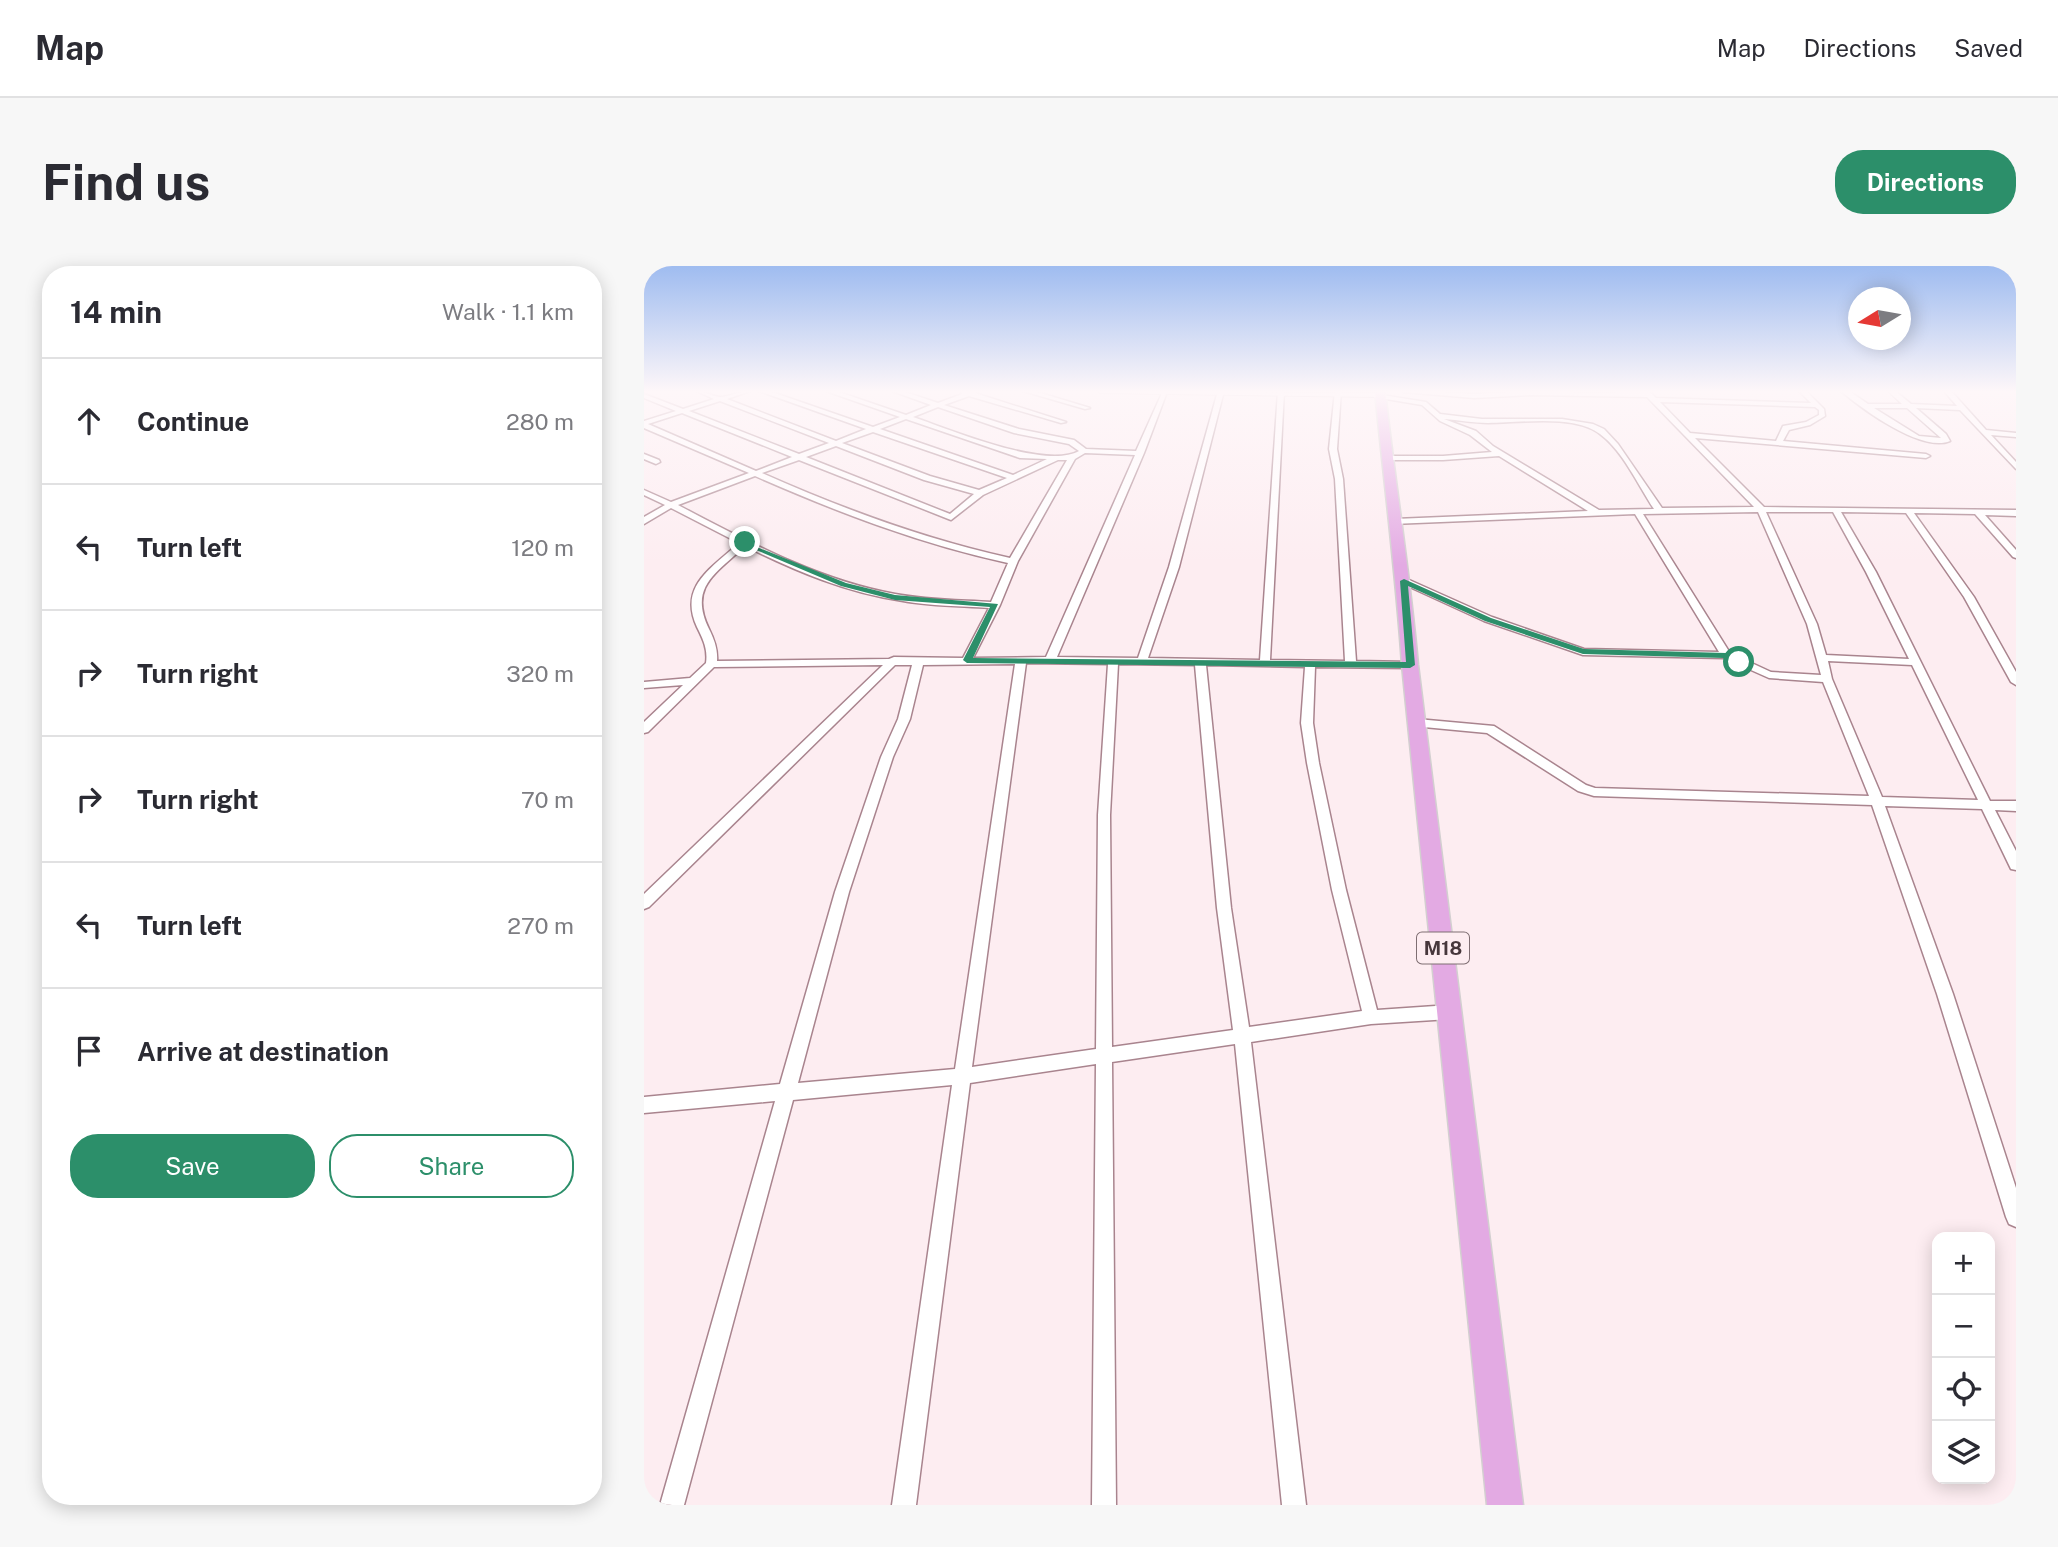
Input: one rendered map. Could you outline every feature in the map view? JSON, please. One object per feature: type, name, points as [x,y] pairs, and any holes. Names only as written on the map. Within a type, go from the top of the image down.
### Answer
[{"type":"main road","name":"M18","points":[[1387,449],[1404,581],[1410,665],[1505,1505]]},
{"type":"street","points":[[702,449],[884,527],[963,552],[1013,561]]},
{"type":"street","points":[[775,449],[951,517],[980,493],[1056,458]]},
{"type":"street","points":[[644,522],[671,505],[822,449]]},
{"type":"street","points":[[848,449],[927,478],[980,493]]},
{"type":"street","points":[[929,449],[1012,477]]},
{"type":"street","points":[[999,449],[1023,457],[1072,458]]},
{"type":"street","points":[[1050,660],[1141,449]]},
{"type":"street","points":[[1142,661],[1174,567],[1205,449]]},
{"type":"street","points":[[1265,662],[1278,449]]},
{"type":"street","points":[[1334,449],[1339,479],[1351,664]]},
{"type":"street","points":[[1493,449],[1596,512]]},
{"type":"street","points":[[1616,449],[1659,510]]},
{"type":"street","points":[[1702,449],[1761,509],[1812,624],[1827,679],[1877,800],[1945,994],[2016,1217]]},
{"type":"street","points":[[1851,449],[1926,456],[1921,449]]},
{"type":"street","points":[[1999,449],[2016,467]]},
{"type":"street","points":[[967,660],[995,605],[1013,561],[1072,458],[1084,451],[1140,453]]},
{"type":"street","points":[[1388,458],[1500,454]]},
{"type":"street","points":[[644,456],[656,462]]},
{"type":"street","points":[[2006,456],[2016,457]]},
{"type":"street","points":[[644,492],[745,542],[843,585],[895,598],[995,605]]},
{"type":"street","points":[[1836,509],[1871,572],[2016,865]]},
{"type":"street","points":[[1395,522],[1659,510],[1836,509],[2016,513]]},
{"type":"street","points":[[1637,511],[1726,655]]},
{"type":"street","points":[[1909,511],[1969,597],[2016,682]]},
{"type":"street","points":[[1978,512],[2016,555]]},
{"type":"street","points":[[644,729],[711,664],[712,652],[695,606],[696,596],[703,585],[745,542]]},
{"type":"street","points":[[1404,581],[1488,620],[1583,652],[1726,655],[1769,675],[1827,679]]},
{"type":"street","points":[[1821,658],[1914,662]]},
{"type":"street","points":[[644,903],[894,660]]},
{"type":"street","points":[[673,1505],[842,892],[887,757],[904,719],[919,660]]},
{"type":"street","points":[[711,664],[1050,660],[1410,665]]},
{"type":"street","points":[[904,1505],[961,1076],[1021,661]]},
{"type":"street","points":[[1104,1505],[1104,815],[1112,661]]},
{"type":"street","points":[[1200,662],[1224,908],[1242,1035],[1294,1505]]},
{"type":"street","points":[[1310,664],[1307,723],[1313,763],[1339,890],[1371,1017]]},
{"type":"street","points":[[644,685],[693,681]]},
{"type":"street","points":[[1417,723],[1490,729],[1582,788],[1594,792],[2016,806]]},
{"type":"street","points":[[644,1105],[961,1076],[1371,1017],[1450,1012]]},
{"type":"route","points":[[745,542],[843,585],[895,598],[995,605],[967,660],[1410,665],[1404,581],[1488,620],[1583,652],[1726,655],[1739,662]]}]
